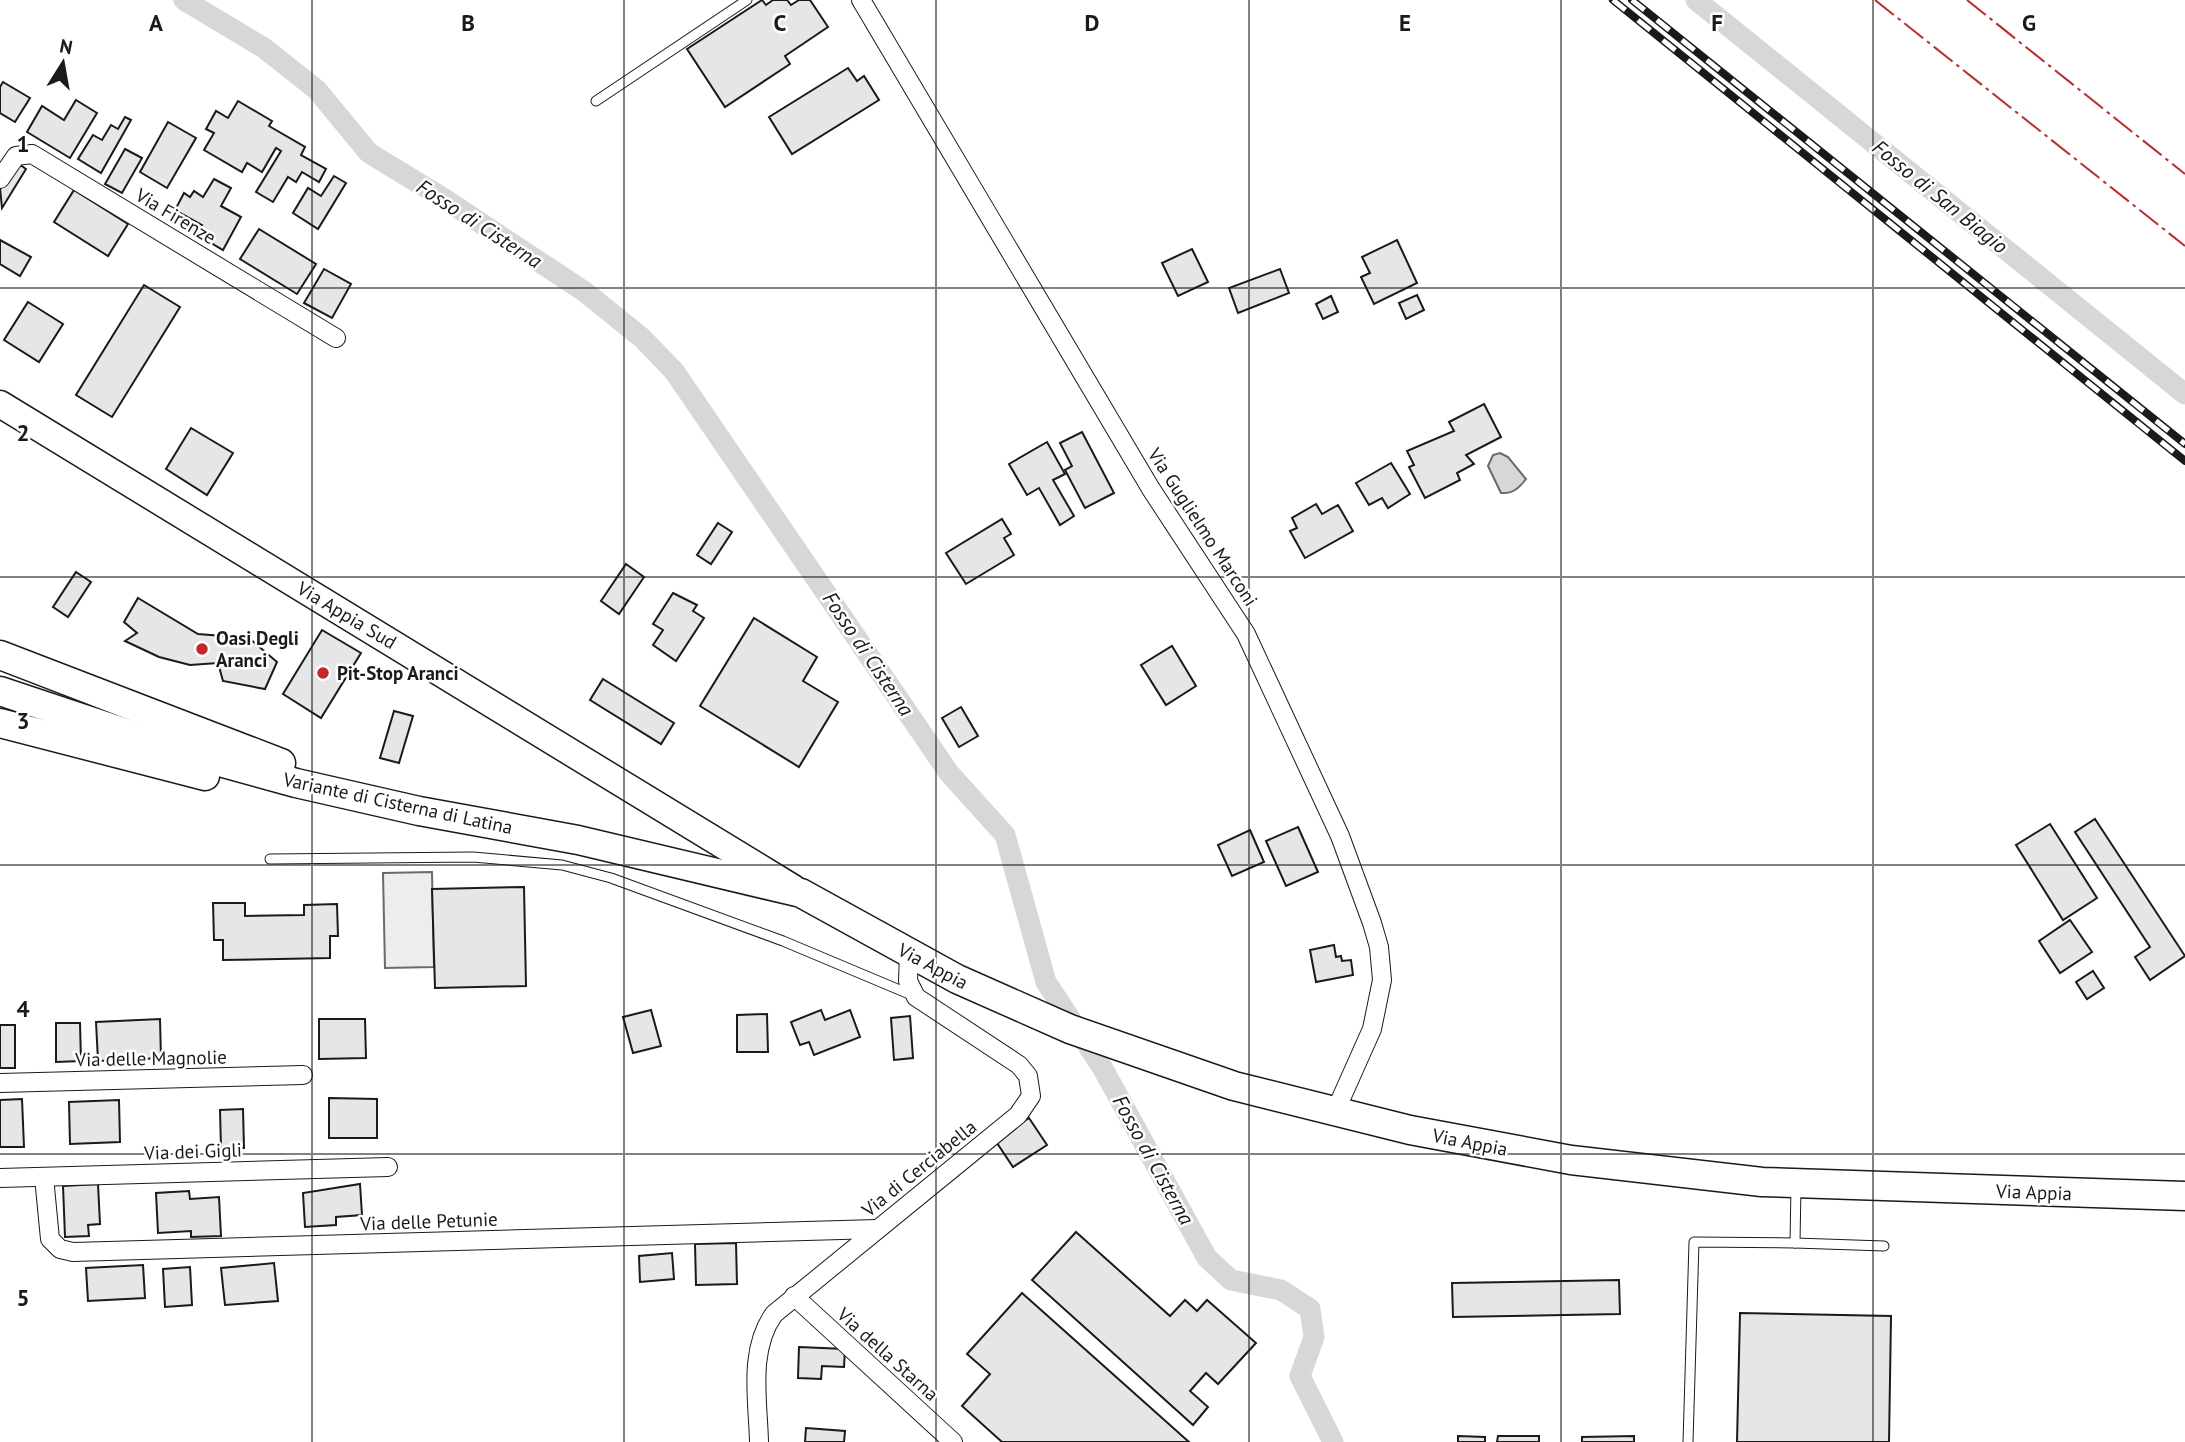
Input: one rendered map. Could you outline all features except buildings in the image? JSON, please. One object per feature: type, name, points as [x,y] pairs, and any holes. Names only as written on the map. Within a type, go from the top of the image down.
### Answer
[{"type":"main road","name":"Via Appia Sud","points":[[0,404],[801,892]]},
{"type":"main road","points":[[0,655],[298,769],[419,811]]},
{"type":"main road","name":"Variante di Cisterna di Latina","points":[[0,691],[257,773],[419,811],[578,840],[801,892]]},
{"type":"main road","points":[[0,723],[219,779],[309,796],[419,811]]},
{"type":"main road","name":"Via Appia","points":[[801,892],[909,954],[1002,1001],[1098,1039],[1212,1079],[1335,1112],[1550,1157],[1796,1185],[2185,1196]]},
{"type":"street","name":"Via Guglielmo Marconi","points":[[861,0],[1152,489],[1246,634],[1340,836],[1379,947],[1382,980],[1372,1029],[1335,1112]]},
{"type":"street","name":"Via Firenze","points":[[0,178],[16,156],[32,153],[336,338]]},
{"type":"street","points":[[909,954],[907,976],[916,997]]},
{"type":"street","name":"Via di Cerciabella","points":[[759,1442],[760,1342],[774,1314],[1018,1115],[1031,1096],[1028,1076],[1019,1065],[916,997]]},
{"type":"street","name":"Via delle Magnolie","points":[[0,1083],[303,1075]]},
{"type":"street","name":"Via dei Gigli","points":[[0,1178],[388,1167]]},
{"type":"street","name":"Via delle Petunie","points":[[44,1177],[50,1239],[68,1251],[877,1229]]},
{"type":"street","name":"Via della Starna","points":[[794,1296],[953,1442]]},
{"type":"lane","points":[[596,101],[747,0]]},
{"type":"lane","points":[[270,859],[473,857],[570,867],[611,878],[793,944],[916,997]]},
{"type":"lane","points":[[1795,1243],[1796,1185]]},
{"type":"lane","points":[[1688,1442],[1694,1242],[1884,1246]]},
{"type":"shaded area","points":[[1500,453],[1508,457],[1526,479],[1518,488],[1509,492],[1501,493],[1488,466],[1493,455]]},
{"type":"shaded area","points":[[432,872],[434,967],[385,968],[383,873]]},
{"type":"waterway","name":"Fosso di Cisterna","points":[[184,0],[264,48],[317,90],[369,153],[443,198],[585,292],[642,338],[674,371],[949,773],[1005,835],[1046,982],[1102,1067],[1207,1258],[1231,1280],[1281,1290],[1310,1309],[1314,1337],[1300,1376],[1333,1442]]},
{"type":"waterway","name":"Fosso di San Biagio","points":[[1696,0],[2185,394]]},
{"type":"railway","points":[[1613,0],[2185,461]]},
{"type":"railway","points":[[1632,0],[2185,444]]},
{"type":"power","points":[[1875,0],[2185,246]]},
{"type":"power","points":[[1967,0],[2185,174]]},
{"type":"place","name":"Oasi Degli Aranci","points":[[202,649]]},
{"type":"place","name":"Pit-Stop Aranci","points":[[323,673]]}]
